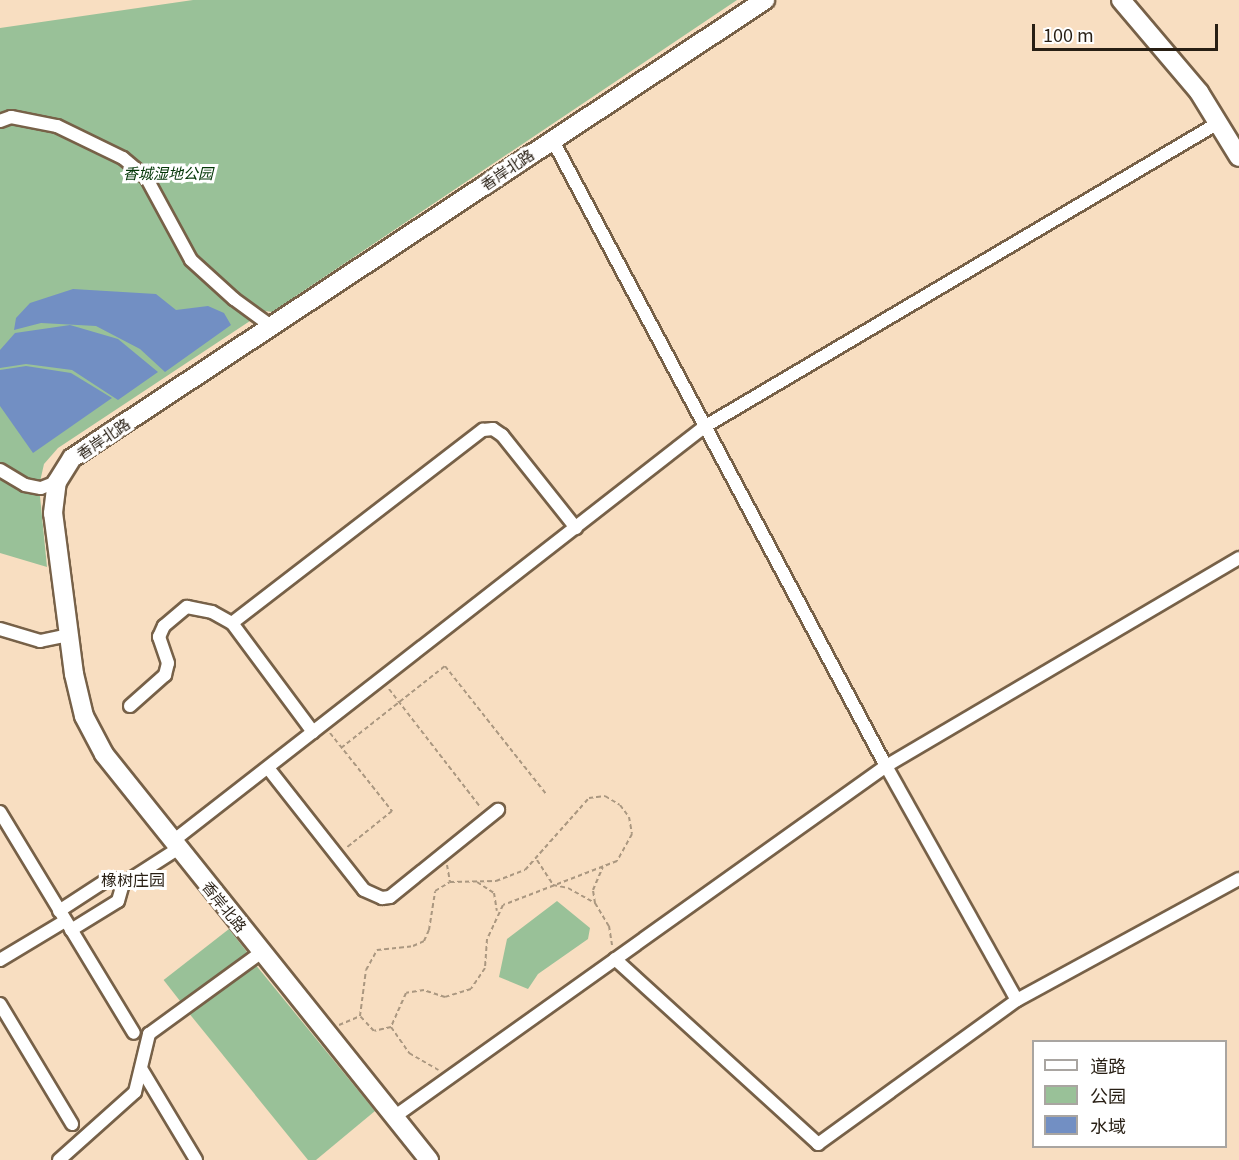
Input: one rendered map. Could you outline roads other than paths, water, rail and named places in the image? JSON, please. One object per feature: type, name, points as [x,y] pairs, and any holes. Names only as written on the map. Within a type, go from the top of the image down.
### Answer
[{"type":"street","name":"香岸北路","points":[[429,1160],[104,754],[84,716],[69,635],[50,489],[72,458],[765,0]]},
{"type":"street","points":[[1121,0],[1199,92],[1239,157]]},
{"type":"street","points":[[0,121],[11,117],[57,126],[123,158],[146,177],[191,260],[234,300],[271,326]]},
{"type":"street","points":[[0,960],[65,920],[118,901],[123,884],[176,844],[318,728],[704,427],[1218,123]]},
{"type":"street","points":[[552,139],[886,766],[1017,1000]]},
{"type":"street","points":[[232,623],[483,430],[493,429],[502,435],[576,528]]},
{"type":"street","points":[[0,470],[25,485],[50,489]]},
{"type":"street","points":[[394,1117],[886,766],[1239,558]]},
{"type":"street","points":[[130,706],[165,675],[168,663],[159,637],[164,626],[187,607],[212,612],[232,623],[318,728]]},
{"type":"street","points":[[0,629],[40,641],[69,635]]},
{"type":"street","points":[[268,768],[364,890],[382,898],[390,897],[493,813]]},
{"type":"street","points":[[0,813],[134,1033]]},
{"type":"street","points":[[65,920],[105,881],[116,879],[123,884]]},
{"type":"street","points":[[615,959],[818,1144],[1017,1000],[1239,879]]},
{"type":"street","points":[[59,1160],[135,1092],[149,1034],[262,952]]},
{"type":"street","points":[[0,1004],[72,1124]]},
{"type":"street","points":[[142,1070],[196,1160]]},
{"type":"water","points":[[73,289],[156,294],[176,310],[208,306],[224,313],[231,325],[165,372],[140,349],[96,326],[41,323],[14,330],[16,318],[30,303]]},
{"type":"water","points":[[70,325],[118,339],[158,372],[118,400],[72,370],[26,364],[0,368],[0,350],[15,333]]},
{"type":"water","points":[[26,366],[71,373],[112,398],[33,453],[0,406],[0,370]]},
{"type":"district","name":"橡树庄园","points":[[133,879]]},
{"type":"park label","name":"香城湿地公园","points":[[168,173]]}]
